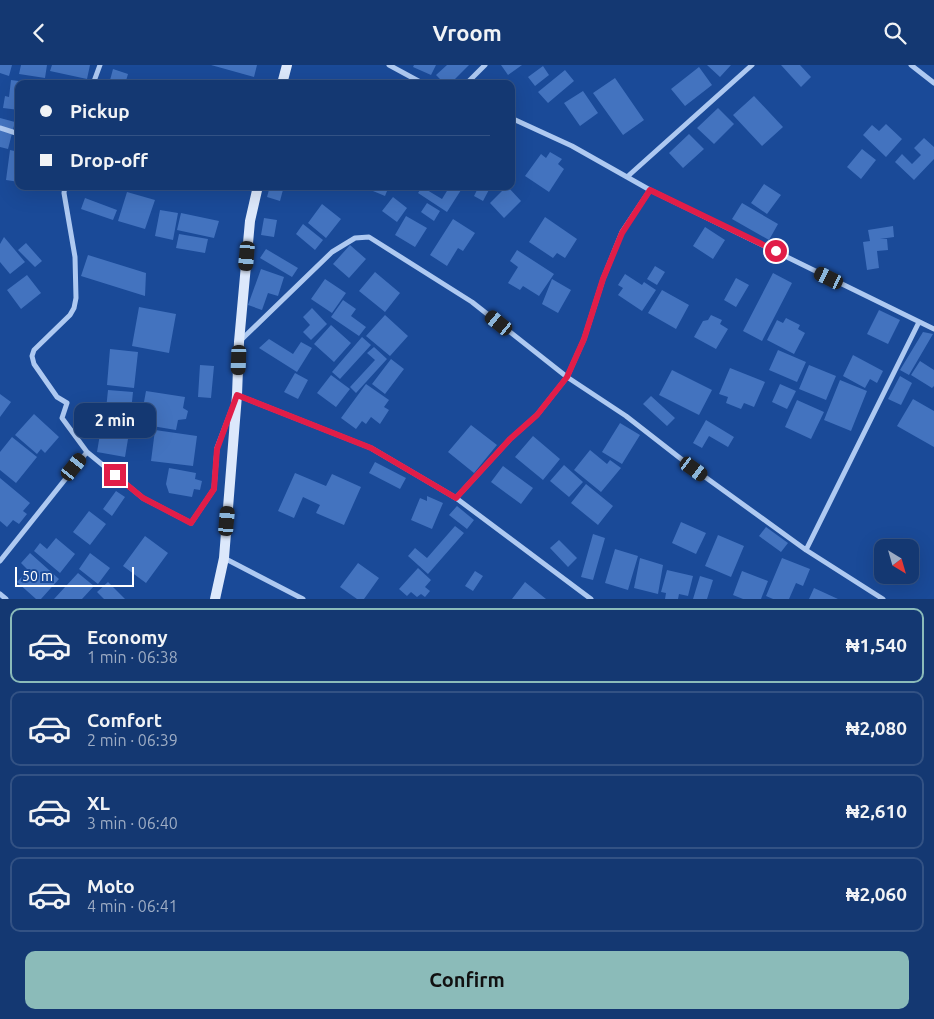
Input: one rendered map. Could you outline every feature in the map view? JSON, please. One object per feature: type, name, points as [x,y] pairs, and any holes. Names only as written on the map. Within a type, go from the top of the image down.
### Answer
[{"type":"street","points":[[95,80],[100,65]]},
{"type":"street","points":[[283,80],[287,65]]},
{"type":"street","points":[[389,65],[417,80]]},
{"type":"street","points":[[470,80],[485,65]]},
{"type":"street","points":[[627,177],[752,65]]},
{"type":"street","points":[[911,65],[934,83]]},
{"type":"street","points":[[515,120],[572,146],[650,190],[934,329]]},
{"type":"street","points":[[0,128],[15,133]]},
{"type":"street","points":[[64,190],[75,257],[76,299],[70,315],[34,350],[32,356],[34,364],[57,397],[67,403],[62,418],[87,452],[143,498],[191,523],[214,489],[217,449],[237,395]]},
{"type":"street","points":[[215,599],[224,558],[237,395],[239,342],[250,221],[257,190]]},
{"type":"street","points":[[456,498],[510,439],[537,415],[567,377],[584,339],[603,279],[622,233],[650,190]]},
{"type":"street","points":[[239,342],[332,252],[355,238],[369,237],[472,302],[567,377],[626,416],[694,469],[806,550],[883,599]]},
{"type":"street","points":[[806,550],[919,322]]},
{"type":"street","points":[[237,395],[371,448],[456,498],[591,599]]},
{"type":"street","points":[[0,561],[87,452]]},
{"type":"street","points":[[224,558],[303,599]]},
{"type":"street","points":[[0,594],[6,599]]},
{"type":"building","points":[[0,65],[12,65],[9,76],[0,73]]},
{"type":"building","points":[[21,65],[47,65],[45,78],[19,74]]},
{"type":"building","points":[[52,65],[90,65],[87,79],[50,71]]},
{"type":"building","points":[[211,65],[257,65],[254,77]]},
{"type":"building","points":[[414,65],[436,65],[431,75],[413,67]]},
{"type":"building","points":[[447,65],[469,65],[454,80],[441,80],[436,75]]},
{"type":"building","points":[[501,65],[522,65],[508,75]]},
{"type":"building","points":[[707,65],[731,65],[720,77]]},
{"type":"building","points":[[781,65],[800,65],[811,77],[801,87]]},
{"type":"building","points":[[543,66],[549,75],[535,86],[528,77]]},
{"type":"building","points":[[699,67],[712,85],[685,106],[671,89]]},
{"type":"building","points":[[113,69],[128,74],[126,80],[110,80]]},
{"type":"building","points":[[565,70],[574,81],[548,103],[538,92]]},
{"type":"building","points":[[615,78],[644,120],[623,135],[593,93]]},
{"type":"building","points":[[11,80],[15,81],[15,110],[3,108],[5,96],[9,97]]},
{"type":"building","points":[[583,91],[598,113],[580,126],[564,103]]},
{"type":"building","points":[[754,96],[783,127],[762,146],[733,115]]},
{"type":"building","points":[[718,108],[734,124],[714,144],[697,128]]},
{"type":"building","points":[[0,118],[15,122],[8,149],[0,147]]},
{"type":"building","points":[[886,124],[902,139],[886,157],[863,135],[872,125],[879,131]]},
{"type":"building","points":[[689,134],[704,149],[683,168],[669,153]]},
{"type":"building","points":[[924,138],[934,147],[934,159],[914,180],[895,162],[902,154],[912,164],[921,155],[914,148]]},
{"type":"building","points":[[862,149],[876,160],[861,179],[847,167]]},
{"type":"building","points":[[10,150],[15,151],[15,181],[6,180]]},
{"type":"building","points":[[550,152],[562,159],[558,164],[564,169],[549,192],[525,176],[541,154],[546,158]]},
{"type":"building","points":[[764,184],[781,195],[767,214],[751,203]]},
{"type":"building","points":[[269,190],[283,190],[280,201],[267,197]]},
{"type":"building","points":[[371,190],[387,190],[385,196]]},
{"type":"building","points":[[420,190],[427,190],[442,199],[448,190],[461,190],[447,212],[418,193]]},
{"type":"building","points":[[477,190],[489,190],[483,201],[474,196]]},
{"type":"building","points":[[503,190],[511,190],[521,201],[504,218],[490,203]]},
{"type":"building","points":[[127,192],[155,200],[145,229],[118,221]]},
{"type":"building","points":[[393,197],[407,208],[397,222],[382,211]]},
{"type":"building","points":[[85,198],[117,210],[113,220],[81,209]]},
{"type":"building","points":[[427,203],[440,211],[434,221],[421,212]]},
{"type":"building","points":[[742,203],[778,224],[769,240],[732,219]]},
{"type":"building","points":[[322,204],[341,219],[326,238],[308,223]]},
{"type":"building","points":[[160,210],[178,213],[173,240],[155,236]]},
{"type":"building","points":[[181,213],[219,221],[214,238],[177,230]]},
{"type":"building","points":[[406,216],[427,228],[415,247],[395,235]]},
{"type":"building","points":[[545,217],[577,239],[565,258],[557,253],[553,258],[529,242]]},
{"type":"building","points":[[264,218],[277,220],[274,237],[261,235]]},
{"type":"building","points":[[453,219],[475,233],[463,251],[458,248],[447,266],[430,255]]},
{"type":"building","points":[[303,224],[323,240],[315,250],[296,234]]},
{"type":"building","points":[[893,226],[894,237],[880,239],[887,239],[888,250],[877,251],[879,268],[867,270],[863,242],[870,241],[868,230]]},
{"type":"building","points":[[705,227],[725,240],[713,259],[693,246]]},
{"type":"building","points":[[179,234],[208,239],[205,253],[176,248]]},
{"type":"building","points":[[4,237],[25,262],[10,274],[0,262],[0,244]]},
{"type":"building","points":[[26,243],[42,261],[35,267],[18,250]]},
{"type":"building","points":[[350,245],[366,259],[349,278],[333,264]]},
{"type":"building","points":[[266,249],[298,268],[292,277],[260,258]]},
{"type":"building","points":[[517,250],[554,274],[539,296],[523,286],[520,290],[508,283],[518,267],[510,261]]},
{"type":"building","points":[[88,255],[146,273],[145,296],[81,276]]},
{"type":"building","points":[[655,266],[665,272],[657,285],[647,279]]},
{"type":"building","points":[[261,269],[284,277],[278,296],[268,293],[262,310],[248,305]]},
{"type":"building","points":[[375,272],[400,293],[385,312],[359,291]]},
{"type":"building","points":[[773,273],[792,283],[762,341],[743,331]]},
{"type":"building","points":[[625,274],[642,285],[644,282],[656,290],[642,311],[618,295],[623,288],[618,285]]},
{"type":"building","points":[[27,275],[41,293],[21,309],[7,290]]},
{"type":"building","points":[[736,278],[749,285],[736,307],[724,300]]},
{"type":"building","points":[[325,279],[346,293],[332,313],[311,299]]},
{"type":"building","points":[[552,279],[571,290],[558,313],[542,304]]},
{"type":"building","points":[[662,290],[689,305],[676,329],[648,313]]},
{"type":"building","points":[[343,300],[356,309],[351,316],[366,327],[359,336],[331,317]]},
{"type":"building","points":[[139,307],[176,314],[169,353],[132,346]]},
{"type":"building","points":[[312,308],[327,324],[311,340],[303,332],[310,325],[303,317]]},
{"type":"building","points":[[879,310],[900,320],[888,344],[867,334]]},
{"type":"building","points":[[385,315],[408,336],[390,356],[366,336]]},
{"type":"building","points":[[711,315],[722,320],[720,324],[728,329],[716,349],[694,337],[703,321],[708,320]]},
{"type":"building","points":[[786,318],[800,325],[798,329],[805,333],[794,354],[767,340],[777,320],[783,323]]},
{"type":"building","points":[[331,325],[351,343],[334,362],[314,344]]},
{"type":"building","points":[[923,332],[933,334],[909,375],[900,370]]},
{"type":"building","points":[[362,337],[371,345],[340,379],[332,372]]},
{"type":"building","points":[[269,339],[293,354],[301,342],[312,348],[297,372],[259,348]]},
{"type":"building","points":[[374,347],[387,359],[356,393],[350,387],[375,360],[367,353]]},
{"type":"building","points":[[110,349],[138,352],[134,388],[107,385]]},
{"type":"building","points":[[778,350],[806,362],[797,382],[769,370]]},
{"type":"building","points":[[853,355],[883,371],[877,383],[870,379],[865,388],[843,376]]},
{"type":"building","points":[[391,359],[404,369],[385,394],[372,384]]},
{"type":"building","points":[[920,361],[934,370],[934,386],[932,388],[911,375]]},
{"type":"building","points":[[200,365],[214,366],[211,398],[198,397]]},
{"type":"building","points":[[809,365],[836,376],[826,400],[799,389]]},
{"type":"building","points":[[730,368],[765,382],[754,407],[744,403],[741,409],[726,403],[728,397],[719,394]]},
{"type":"building","points":[[672,370],[712,390],[699,415],[659,395]]},
{"type":"building","points":[[295,373],[308,380],[298,399],[284,392]]},
{"type":"building","points":[[331,375],[350,389],[336,407],[317,393]]},
{"type":"building","points":[[900,376],[912,383],[901,405],[888,399]]},
{"type":"building","points":[[840,380],[867,391],[851,431],[824,420]]},
{"type":"building","points":[[366,384],[389,400],[384,407],[389,410],[380,424],[371,417],[366,424],[362,421],[356,429],[341,418]]},
{"type":"building","points":[[780,384],[796,391],[787,409],[772,402]]},
{"type":"building","points":[[108,390],[133,392],[130,421],[105,419]]},
{"type":"building","points":[[146,391],[185,397],[183,408],[188,411],[186,419],[178,420],[176,430],[140,424]]},
{"type":"building","points":[[0,394],[11,402],[0,417]]},
{"type":"building","points":[[651,396],[675,418],[667,426],[643,404]]},
{"type":"building","points":[[913,399],[934,411],[934,447],[897,426]]},
{"type":"building","points":[[797,400],[824,412],[811,439],[785,427]]},
{"type":"building","points":[[34,414],[59,437],[45,453],[41,449],[37,454],[15,435]]},
{"type":"building","points":[[706,420],[734,437],[728,447],[709,436],[702,448],[693,443]]},
{"type":"building","points":[[102,422],[130,427],[125,457],[97,452]]},
{"type":"building","points":[[620,423],[640,435],[622,464],[602,452]]},
{"type":"building","points":[[471,425],[497,445],[474,473],[448,452]]},
{"type":"building","points":[[155,430],[197,436],[193,466],[151,461]]},
{"type":"building","points":[[533,436],[560,459],[543,480],[515,457]]},
{"type":"building","points":[[12,437],[37,457],[16,483],[0,470],[0,452]]},
{"type":"building","points":[[590,450],[607,464],[610,460],[621,468],[601,492],[574,470]]},
{"type":"building","points":[[375,462],[406,478],[400,489],[369,473]]},
{"type":"building","points":[[564,465],[583,482],[569,497],[550,481]]},
{"type":"building","points":[[503,466],[533,488],[521,504],[491,482]]},
{"type":"building","points":[[169,468],[196,473],[195,479],[202,481],[200,490],[194,489],[192,497],[169,493],[166,484]]},
{"type":"building","points":[[295,473],[326,486],[332,474],[361,487],[344,525],[316,513],[320,505],[303,497],[294,518],[278,511]]},
{"type":"building","points":[[0,478],[30,503],[23,511],[27,514],[19,524],[13,520],[7,527],[0,521]]},
{"type":"building","points":[[586,484],[613,506],[598,525],[571,503]]},
{"type":"building","points":[[116,491],[125,497],[112,516],[103,509]]},
{"type":"building","points":[[427,496],[443,503],[432,529],[411,520],[420,498],[427,501]]},
{"type":"building","points":[[457,506],[474,520],[467,529],[449,515]]},
{"type":"building","points":[[89,511],[106,524],[90,545],[73,532]]},
{"type":"building","points":[[681,522],[706,533],[696,554],[672,543]]},
{"type":"building","points":[[455,526],[464,533],[428,574],[408,556],[415,548],[427,558]]},
{"type":"building","points":[[766,527],[788,543],[781,552],[759,536]]},
{"type":"building","points":[[593,534],[605,538],[593,580],[581,577]]},
{"type":"building","points":[[718,535],[744,546],[731,577],[705,566]]},
{"type":"building","points":[[145,536],[168,553],[146,583],[123,566]]},
{"type":"building","points":[[56,538],[75,554],[60,573],[34,551],[40,543],[47,549]]},
{"type":"building","points":[[559,540],[577,558],[568,567],[550,548]]},
{"type":"building","points":[[615,549],[638,556],[628,590],[605,583]]},
{"type":"building","points":[[30,553],[59,579],[41,599],[36,599],[17,582],[28,570],[21,563]]},
{"type":"building","points":[[90,553],[110,568],[98,584],[79,569]]},
{"type":"building","points":[[640,558],[663,565],[658,594],[634,588]]},
{"type":"building","points":[[782,558],[810,569],[803,586],[796,583],[789,599],[773,599],[766,596]]},
{"type":"building","points":[[358,563],[379,578],[364,599],[357,599],[340,587]]},
{"type":"building","points":[[418,568],[431,580],[425,587],[430,591],[425,597],[421,594],[417,597],[411,592],[407,596],[399,589]]},
{"type":"building","points":[[667,570],[693,576],[688,596],[679,594],[678,599],[665,599],[666,593],[661,592]]},
{"type":"building","points":[[475,571],[483,576],[473,591],[465,586]]},
{"type":"building","points":[[742,571],[768,581],[761,599],[743,599],[733,595]]},
{"type":"building","points":[[78,573],[94,586],[82,599],[54,599]]},
{"type":"building","points":[[700,576],[713,580],[707,599],[693,599]]},
{"type":"building","points":[[108,582],[125,599],[104,599],[97,592]]},
{"type":"building","points":[[525,582],[546,599],[512,599]]},
{"type":"building","points":[[814,588],[838,599],[809,599]]},
{"type":"route","points":[[115,475],[143,498],[191,523],[214,489],[217,449],[237,395],[371,448],[456,498],[510,439],[537,415],[567,377],[584,339],[603,279],[622,233],[650,190],[776,251]]}]
